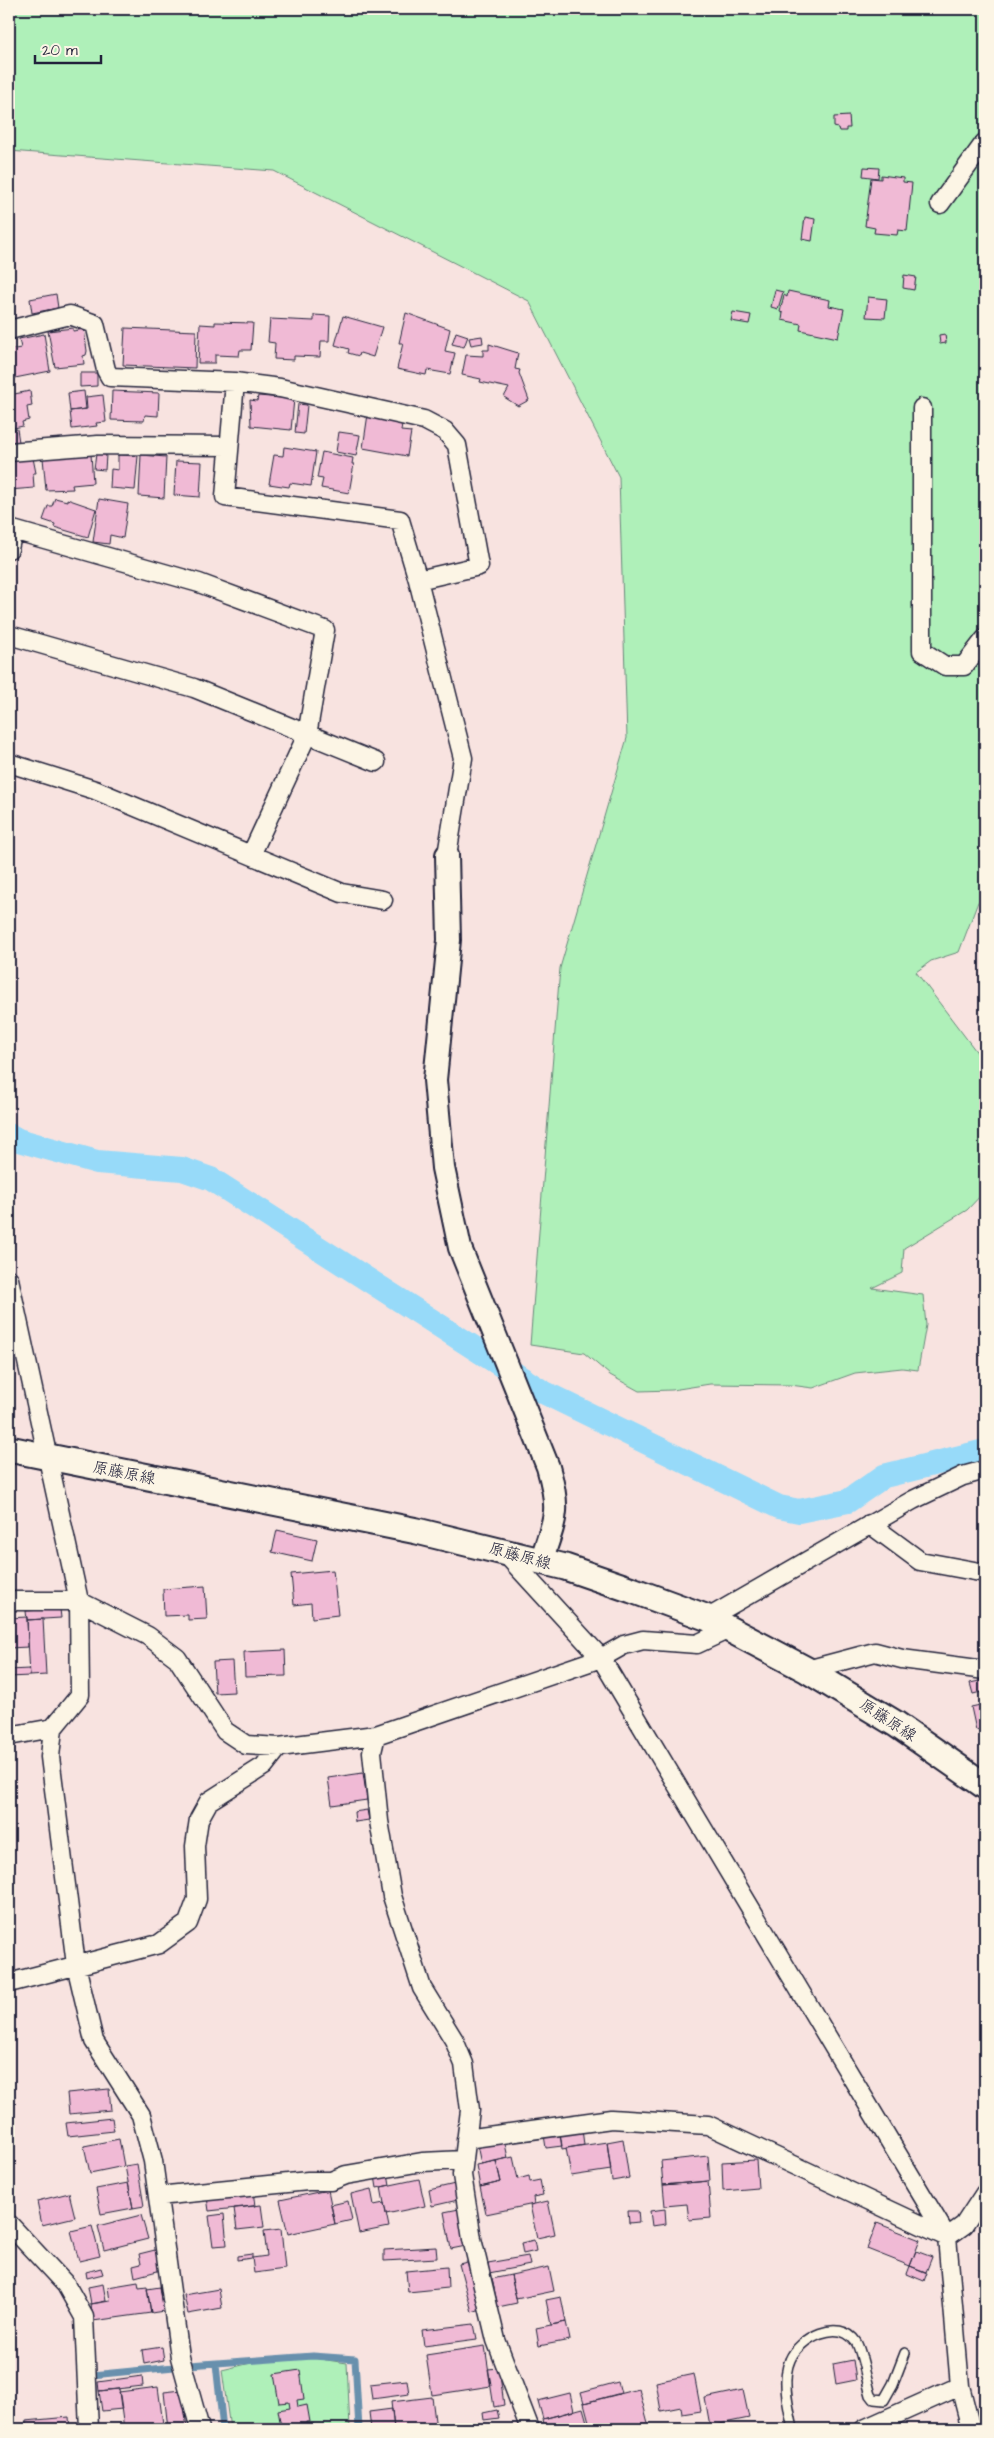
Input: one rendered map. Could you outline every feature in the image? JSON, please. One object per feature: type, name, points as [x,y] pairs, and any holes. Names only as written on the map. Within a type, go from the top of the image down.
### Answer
[{"type":"main road","name":"原藤原線","points":[[9,1449],[407,1529],[501,1550],[632,1590],[718,1624],[807,1670],[896,1724],[985,1786]]},
{"type":"street","points":[[940,204],[985,142]]},
{"type":"street","points":[[9,330],[70,315],[95,324],[106,370],[110,377],[235,382],[280,388],[342,400],[424,420],[445,431],[457,445],[479,566],[418,580]]},
{"type":"street","points":[[235,382],[225,497],[400,520],[418,580],[463,758],[447,854],[449,940],[435,1080],[443,1168],[460,1248],[548,1467],[556,1495],[556,1512],[541,1561]]},
{"type":"street","points":[[922,408],[922,651],[945,666],[964,666],[985,640]]},
{"type":"street","points":[[9,452],[98,445],[229,446]]},
{"type":"street","points":[[9,549],[13,530],[199,583],[325,630],[307,735],[251,855]]},
{"type":"street","points":[[9,635],[194,688],[376,762]]},
{"type":"street","points":[[9,763],[95,790],[342,893],[383,900]]},
{"type":"street","points":[[9,1279],[79,1601],[80,1695],[53,1728],[50,1757],[76,1965],[94,2041],[141,2115],[153,2160],[180,2357],[200,2429]]},
{"type":"street","points":[[9,1601],[79,1601],[148,1636],[177,1658],[225,1731],[246,1745],[279,1747],[376,1735],[600,1658],[624,1645],[643,1640],[697,1644],[718,1624],[870,1524],[946,1484],[985,1470]]},
{"type":"street","points":[[870,1524],[920,1561],[985,1573]]},
{"type":"street","points":[[501,1550],[600,1658],[947,2237],[960,2386],[970,2429]]},
{"type":"street","points":[[807,1670],[875,1652],[902,1659],[985,1670]]},
{"type":"street","points":[[9,1736],[53,1728]]},
{"type":"street","points":[[376,1735],[372,1752],[380,1822],[392,1896],[422,1988],[454,2040],[464,2064],[470,2110],[462,2175],[472,2239],[496,2340],[530,2429]]},
{"type":"street","points":[[9,1983],[160,1944],[188,1923],[197,1899],[195,1846],[199,1819],[209,1801],[264,1766],[279,1747]]},
{"type":"street","points":[[466,2139],[611,2119],[708,2125],[947,2237]]},
{"type":"street","points":[[158,2196],[308,2181],[331,2181],[346,2175],[422,2162],[464,2160]]},
{"type":"street","points":[[947,2237],[964,2225],[985,2193]]},
{"type":"street","points":[[9,2224],[66,2286],[84,2317],[89,2429]]},
{"type":"street","points":[[864,2429],[960,2386]]},
{"type":"lane","points":[[793,2429],[786,2390],[790,2360],[807,2339],[824,2331],[846,2333],[856,2343],[870,2394],[874,2399],[884,2400],[893,2384],[905,2353]]},
{"type":"green space","points":[[9,9],[985,9],[985,894],[978,902],[959,952],[931,961],[916,972],[985,1063],[985,1191],[967,1210],[904,1248],[902,1273],[872,1288],[923,1295],[926,1325],[918,1370],[902,1368],[855,1373],[813,1388],[790,1385],[710,1384],[672,1390],[639,1391],[610,1375],[584,1353],[530,1345],[560,968],[627,738],[619,477],[529,301],[274,171],[9,151]]},
{"type":"green space","points":[[313,2358],[347,2363],[350,2429],[230,2429],[222,2370],[255,2362]]},
{"type":"building","points":[[849,116],[850,128],[846,128],[846,131],[839,131],[838,128],[834,127],[834,117]]},
{"type":"building","points":[[864,167],[879,168],[878,178],[863,176]]},
{"type":"building","points":[[881,175],[903,178],[903,182],[912,183],[907,231],[898,230],[897,235],[874,233],[875,228],[865,226],[871,178],[881,179]]},
{"type":"building","points":[[805,217],[815,219],[812,241],[802,239]]},
{"type":"building","points":[[904,275],[916,277],[914,290],[903,288]]},
{"type":"building","points":[[775,290],[783,292],[778,309],[771,307]]},
{"type":"building","points":[[788,291],[830,300],[829,306],[844,309],[838,338],[800,330],[801,324],[782,320],[783,313],[780,312],[784,295],[787,297]]},
{"type":"building","points":[[56,294],[58,308],[32,313],[30,299]]},
{"type":"building","points":[[868,297],[887,299],[885,318],[866,317]]},
{"type":"building","points":[[733,312],[751,315],[749,324],[731,321]]},
{"type":"building","points":[[406,313],[450,329],[445,351],[455,353],[450,374],[427,370],[426,375],[397,369],[403,343],[399,343]]},
{"type":"building","points":[[314,315],[330,316],[329,341],[321,341],[320,357],[294,356],[294,360],[274,359],[275,343],[268,342],[270,319],[314,321]]},
{"type":"building","points":[[343,316],[382,327],[373,357],[360,353],[359,356],[348,353],[349,349],[335,345]]},
{"type":"building","points":[[215,322],[253,323],[251,350],[240,350],[239,356],[215,355],[215,363],[198,363],[200,324],[215,325]]},
{"type":"building","points":[[73,328],[73,331],[84,329],[87,351],[86,355],[83,356],[84,364],[55,367],[48,331]]},
{"type":"building","points":[[125,328],[196,331],[195,368],[123,365]]},
{"type":"building","points":[[456,332],[468,336],[464,347],[452,344]]},
{"type":"building","points":[[44,334],[50,371],[10,379],[9,350],[21,348],[19,339]]},
{"type":"building","points":[[945,334],[946,343],[940,344],[939,335]]},
{"type":"building","points":[[482,336],[483,343],[471,345],[469,338]]},
{"type":"building","points":[[489,344],[518,353],[515,369],[520,370],[519,373],[529,400],[518,406],[504,397],[509,388],[480,382],[481,379],[462,375],[466,355],[483,356],[483,350],[489,350]]},
{"type":"building","points":[[80,373],[97,373],[97,386],[80,387]]},
{"type":"building","points":[[30,391],[32,406],[27,407],[29,420],[22,422],[23,426],[14,428],[13,425],[9,425],[9,395]]},
{"type":"building","points":[[84,391],[86,409],[70,411],[68,393]]},
{"type":"building","points":[[112,391],[159,393],[158,416],[145,415],[144,421],[111,420]]},
{"type":"building","points":[[103,395],[106,422],[96,423],[97,426],[72,429],[70,411],[87,409],[86,397]]},
{"type":"building","points":[[258,396],[294,399],[291,430],[251,426],[250,400],[257,401]]},
{"type":"building","points":[[298,404],[307,405],[304,434],[295,433]]},
{"type":"building","points":[[368,414],[402,424],[401,431],[411,432],[407,456],[363,448]]},
{"type":"building","points":[[17,429],[19,442],[9,444],[9,430]]},
{"type":"building","points":[[339,432],[360,435],[356,456],[336,452]]},
{"type":"building","points":[[284,447],[316,452],[311,486],[290,483],[289,487],[269,484],[274,455],[283,456]]},
{"type":"building","points":[[322,452],[353,458],[352,464],[354,464],[349,493],[321,488],[323,479],[317,478]]},
{"type":"building","points":[[91,454],[93,483],[72,485],[73,489],[46,490],[43,458]]},
{"type":"building","points":[[96,454],[106,455],[105,470],[94,469]]},
{"type":"building","points":[[118,455],[138,456],[135,490],[110,488],[111,469],[118,470]]},
{"type":"building","points":[[141,455],[166,457],[164,498],[139,496]]},
{"type":"building","points":[[33,458],[36,473],[33,473],[34,488],[9,490],[9,460]]},
{"type":"building","points":[[176,461],[202,462],[200,497],[174,495]]},
{"type":"building","points":[[55,498],[67,501],[67,499],[96,509],[88,537],[54,527],[55,524],[43,520],[48,506],[52,506]]},
{"type":"building","points":[[99,499],[128,504],[123,538],[110,535],[109,544],[93,542]]},
{"type":"building","points":[[277,1530],[317,1539],[312,1561],[272,1552]]},
{"type":"building","points":[[333,1570],[338,1615],[312,1618],[311,1603],[294,1605],[291,1574]]},
{"type":"building","points":[[205,1586],[207,1619],[188,1620],[188,1615],[164,1616],[163,1589]]},
{"type":"building","points":[[60,1609],[61,1618],[27,1620],[26,1611]]},
{"type":"building","points":[[27,1617],[28,1647],[9,1648],[9,1618]]},
{"type":"building","points":[[43,1619],[46,1675],[30,1676],[27,1620]]},
{"type":"building","points":[[285,1650],[286,1676],[245,1677],[244,1652]]},
{"type":"building","points":[[232,1661],[234,1692],[215,1693],[213,1662]]},
{"type":"building","points":[[29,1669],[30,1676],[9,1677],[9,1670]]},
{"type":"building","points":[[984,1680],[985,1691],[973,1694],[970,1683]]},
{"type":"building","points":[[985,1704],[985,1728],[976,1730],[971,1707]]},
{"type":"building","points":[[363,1773],[367,1800],[332,1805],[328,1778]]},
{"type":"building","points":[[367,1810],[369,1820],[355,1822],[354,1812]]},
{"type":"building","points":[[109,2089],[111,2110],[69,2114],[67,2093]]},
{"type":"building","points":[[112,2118],[114,2131],[68,2136],[66,2123]]},
{"type":"building","points":[[582,2129],[584,2145],[562,2149],[560,2133]]},
{"type":"building","points":[[560,2133],[562,2146],[546,2148],[544,2135]]},
{"type":"building","points":[[119,2139],[124,2166],[90,2173],[84,2146]]},
{"type":"building","points":[[504,2139],[508,2158],[481,2164],[477,2145]]},
{"type":"building","points":[[623,2139],[629,2178],[612,2181],[607,2142]]},
{"type":"building","points":[[607,2142],[611,2170],[571,2176],[566,2148]]},
{"type":"building","points":[[708,2156],[710,2181],[663,2185],[661,2161]]},
{"type":"building","points":[[513,2157],[518,2179],[529,2176],[530,2182],[540,2180],[543,2195],[533,2197],[534,2204],[486,2214],[480,2187],[501,2182],[496,2161]]},
{"type":"building","points":[[756,2160],[758,2188],[723,2191],[722,2162]]},
{"type":"building","points":[[496,2161],[501,2182],[480,2187],[476,2165]]},
{"type":"building","points":[[137,2164],[144,2206],[133,2208],[125,2166]]},
{"type":"building","points":[[388,2173],[390,2185],[377,2188],[375,2176]]},
{"type":"building","points":[[419,2179],[425,2206],[386,2214],[381,2187]]},
{"type":"building","points":[[708,2181],[711,2218],[689,2220],[687,2204],[665,2206],[663,2185]]},
{"type":"building","points":[[128,2183],[133,2208],[101,2214],[96,2189]]},
{"type":"building","points":[[455,2184],[458,2200],[432,2206],[429,2190]]},
{"type":"building","points":[[371,2189],[374,2205],[384,2203],[389,2227],[359,2233],[351,2194]]},
{"type":"building","points":[[328,2190],[335,2224],[288,2234],[280,2200]]},
{"type":"building","points":[[253,2191],[255,2206],[209,2211],[207,2197]]},
{"type":"building","points":[[69,2193],[75,2217],[42,2225],[37,2201]]},
{"type":"building","points":[[348,2201],[352,2220],[335,2224],[331,2205]]},
{"type":"building","points":[[548,2201],[555,2234],[537,2238],[530,2205]]},
{"type":"building","points":[[261,2205],[264,2227],[237,2230],[234,2208]]},
{"type":"building","points":[[464,2208],[471,2245],[451,2249],[444,2212]]},
{"type":"building","points":[[665,2209],[666,2224],[652,2226],[650,2211]]},
{"type":"building","points":[[628,2211],[638,2211],[639,2222],[629,2223]]},
{"type":"building","points":[[224,2214],[227,2245],[213,2246],[209,2216]]},
{"type":"building","points":[[141,2215],[148,2239],[104,2250],[98,2226]]},
{"type":"building","points":[[877,2223],[920,2240],[910,2266],[867,2249]]},
{"type":"building","points":[[92,2226],[100,2256],[79,2261],[71,2231]]},
{"type":"building","points":[[281,2229],[285,2269],[254,2273],[252,2258],[267,2256],[264,2231]]},
{"type":"building","points":[[534,2240],[536,2251],[523,2254],[521,2243]]},
{"type":"building","points":[[436,2247],[437,2258],[384,2261],[384,2250]]},
{"type":"building","points":[[155,2250],[161,2270],[135,2277],[133,2266],[141,2264],[139,2254]]},
{"type":"building","points":[[916,2251],[932,2257],[926,2272],[910,2266]]},
{"type":"building","points":[[252,2254],[252,2258],[237,2260],[237,2256]]},
{"type":"building","points":[[528,2256],[530,2265],[489,2273],[488,2263]]},
{"type":"building","points":[[471,2261],[484,2308],[472,2312],[459,2264]]},
{"type":"building","points":[[910,2266],[927,2273],[924,2281],[907,2274]]},
{"type":"building","points":[[447,2267],[448,2288],[408,2292],[406,2271]]},
{"type":"building","points":[[549,2267],[554,2291],[516,2299],[511,2275]]},
{"type":"building","points":[[101,2268],[103,2274],[87,2278],[86,2272]]},
{"type":"building","points":[[511,2275],[517,2303],[498,2307],[492,2279]]},
{"type":"building","points":[[138,2282],[139,2288],[147,2287],[151,2313],[93,2321],[91,2304],[110,2301],[108,2287]]},
{"type":"building","points":[[103,2284],[106,2301],[91,2304],[88,2287]]},
{"type":"building","points":[[160,2287],[164,2311],[151,2313],[147,2289]]},
{"type":"building","points":[[219,2289],[222,2308],[188,2314],[184,2295]]},
{"type":"building","points":[[561,2297],[566,2322],[551,2325],[546,2300]]},
{"type":"building","points":[[566,2322],[570,2340],[539,2346],[536,2328]]},
{"type":"building","points":[[474,2324],[477,2339],[424,2346],[422,2330]]},
{"type":"building","points":[[485,2346],[491,2386],[432,2395],[426,2355]]},
{"type":"building","points":[[162,2347],[164,2360],[144,2364],[142,2350]]},
{"type":"building","points":[[853,2360],[856,2380],[836,2384],[833,2364]]},
{"type":"building","points":[[499,2368],[504,2405],[494,2407],[488,2369]]},
{"type":"building","points":[[300,2370],[304,2399],[297,2400],[298,2407],[307,2405],[310,2422],[306,2422],[306,2425],[314,2424],[315,2429],[287,2429],[286,2426],[281,2427],[278,2410],[290,2408],[289,2402],[279,2403],[274,2374]]},
{"type":"building","points":[[694,2374],[701,2411],[682,2414],[681,2407],[661,2411],[656,2382]]},
{"type":"building","points":[[142,2376],[143,2386],[99,2391],[98,2382]]},
{"type":"building","points":[[407,2380],[409,2394],[372,2399],[370,2384]]},
{"type":"building","points":[[618,2382],[621,2393],[584,2403],[581,2392]]},
{"type":"building","points":[[158,2387],[163,2424],[124,2429],[119,2392]]},
{"type":"building","points":[[119,2389],[122,2409],[102,2411],[99,2391]]},
{"type":"building","points":[[639,2389],[648,2423],[624,2429],[591,2429],[584,2403]]},
{"type":"building","points":[[182,2390],[187,2429],[168,2429],[164,2392]]},
{"type":"building","points":[[743,2390],[749,2418],[710,2426],[705,2398]]},
{"type":"building","points":[[570,2393],[574,2411],[543,2419],[538,2401]]},
{"type":"building","points":[[432,2397],[436,2429],[394,2429],[391,2402]]},
{"type":"building","points":[[583,2408],[589,2429],[545,2429],[543,2419]]},
{"type":"building","points":[[392,2409],[394,2429],[371,2429],[369,2412]]},
{"type":"building","points":[[497,2410],[499,2418],[484,2420],[483,2413]]},
{"type":"building","points":[[69,2417],[70,2429],[26,2429],[26,2421]]},
{"type":"building","points":[[86,2424],[86,2429],[70,2429],[70,2425]]},
{"type":"waterway","points":[[9,1135],[18,1140],[97,1162],[182,1169],[211,1179],[543,1392],[779,1507],[799,1511],[848,1501],[884,1476],[985,1451]]},
{"type":"waterway","points":[[189,2365],[313,2356],[355,2359],[359,2429]]},
{"type":"waterway","points":[[216,2364],[223,2429]]},
{"type":"waterway","points":[[92,2375],[174,2367]]}]
